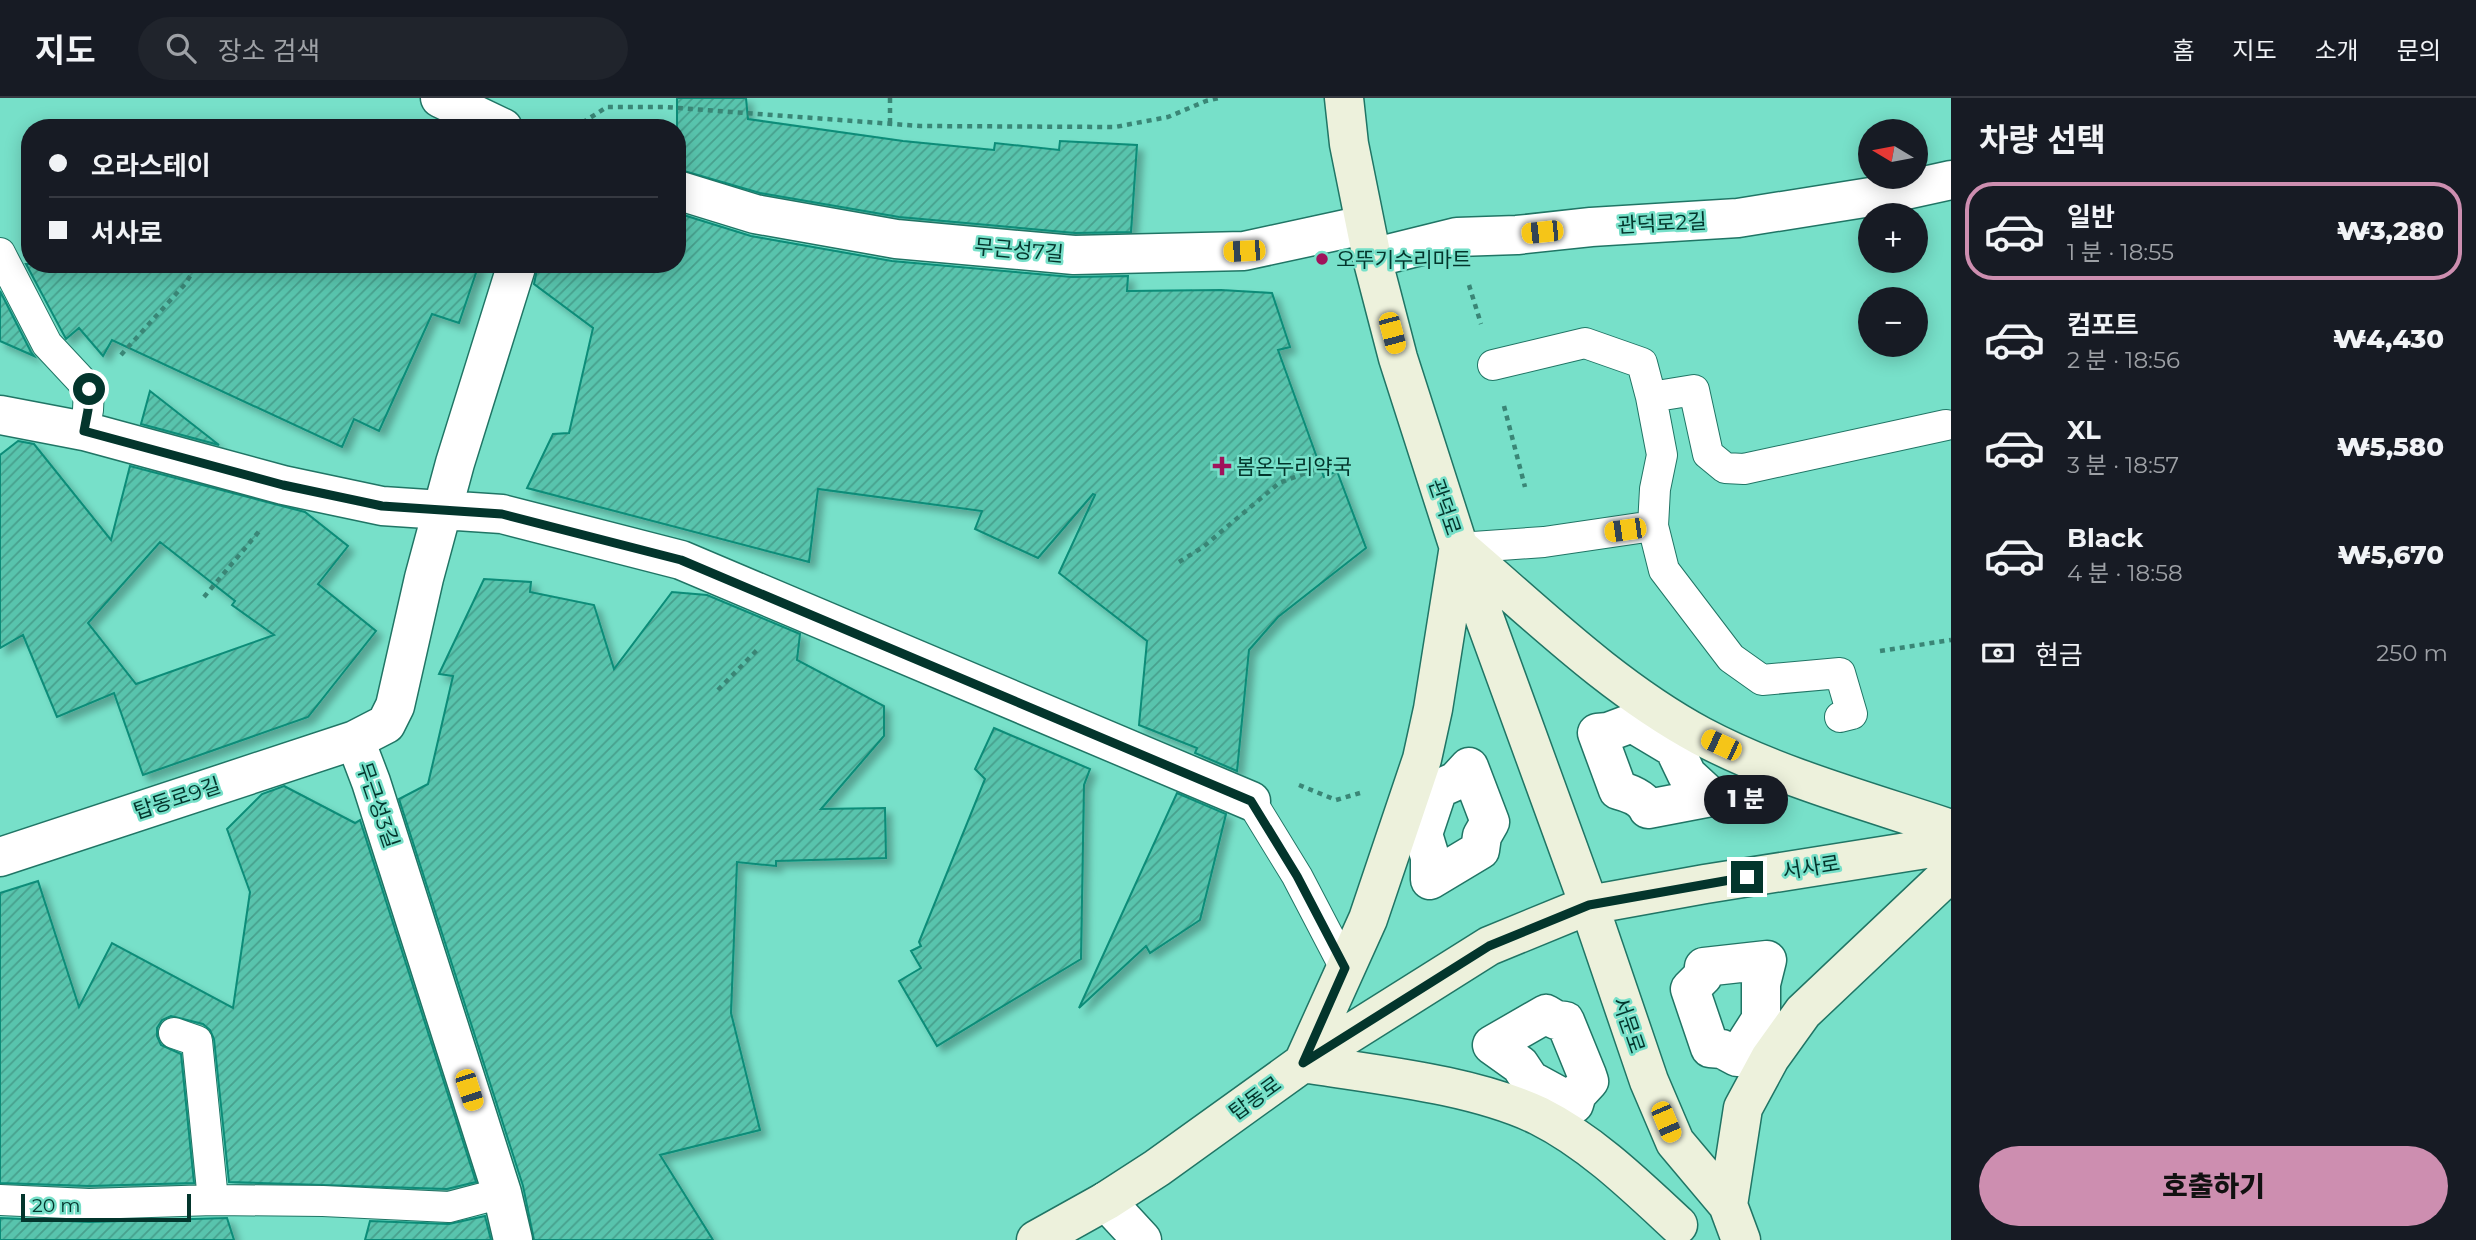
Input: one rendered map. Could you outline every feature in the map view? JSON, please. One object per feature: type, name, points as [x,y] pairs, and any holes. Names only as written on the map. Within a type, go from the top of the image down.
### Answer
[{"type":"main road","name":"관덕로","points":[[1344,98],[1349,144],[1368,242],[1402,371],[1459,548],[1589,905]]},
{"type":"main road","points":[[1459,548],[1616,679],[1701,736],[1818,784],[1951,829]]},
{"type":"main road","points":[[1459,548],[1433,709],[1422,759],[1368,919],[1303,1063],[1420,1082],[1503,1101],[1541,1117],[1609,1162],[1681,1233]]},
{"type":"main road","name":"서사로","points":[[1589,905],[1951,845]]},
{"type":"main road","points":[[1728,1205],[1743,1108],[1770,1058],[1803,1012],[1951,872]]},
{"type":"main road","name":"탑동로","points":[[1036,1240],[1106,1201],[1157,1168],[1303,1063],[1489,946],[1589,905]]},
{"type":"main road","name":"서문로","points":[[1589,905],[1649,1081],[1675,1142],[1728,1205],[1741,1240]]},
{"type":"main road","name":"서문로","points":[[1675,1142],[1681,1233]]},
{"type":"street","points":[[440,98],[484,119]]},
{"type":"street","name":"관덕로2길","points":[[1368,242],[1517,235],[1591,227],[1738,218],[1861,199],[1951,180]]},
{"type":"street","name":"무근성7길","points":[[686,194],[755,214],[896,239],[1074,255],[1244,251],[1368,242]]},
{"type":"street","name":"무근성3길","points":[[513,1240],[502,1193],[372,782],[355,740],[386,724],[395,706],[424,578],[455,463],[514,273]]},
{"type":"street","points":[[0,415],[84,431],[283,485],[382,506],[502,514],[681,560],[1251,801]]},
{"type":"street","name":"탑동로9길","points":[[0,857],[355,740]]},
{"type":"street","points":[[1106,1201],[1142,1240]]},
{"type":"lane","points":[[1,256],[47,344],[89,389],[84,431]]},
{"type":"lane","points":[[1493,365],[1585,343],[1642,363],[1662,455],[1655,489],[1653,526],[1664,570],[1731,658],[1762,680],[1840,673],[1852,714],[1840,717]]},
{"type":"lane","points":[[1651,397],[1694,390],[1708,454],[1725,468],[1744,470],[1946,425]]},
{"type":"lane","points":[[1459,548],[1544,542],[1653,526]]},
{"type":"lane","points":[[1251,801],[1297,876],[1345,968]]},
{"type":"lane","points":[[174,1033],[197,1041],[213,1200]]},
{"type":"lane","points":[[0,1200],[89,1204],[213,1200],[323,1201],[449,1207],[502,1193]]},
{"type":"path","points":[[890,98],[891,124]]},
{"type":"path","points":[[589,119],[607,107],[665,107],[891,124],[1115,127],[1158,120],[1219,98]]},
{"type":"path","points":[[89,389],[192,273]]},
{"type":"path","points":[[1179,562],[1203,547],[1279,483],[1346,458]]},
{"type":"path","points":[[204,597],[276,511],[283,485]]},
{"type":"path","points":[[718,690],[752,657],[775,628],[786,606]]},
{"type":"path","points":[[1840,673],[1853,655],[1951,640]]},
{"type":"path","points":[[1287,780],[1336,800],[1371,790]]},
{"type":"building","points":[[677,98],[746,98],[748,119],[903,141],[994,150],[995,143],[1059,150],[1060,141],[1137,145],[1131,232],[1075,233],[899,217],[760,193],[686,172],[686,119],[677,119]]},
{"type":"building","points":[[686,216],[751,236],[892,261],[1072,277],[1128,276],[1127,291],[1221,290],[1272,293],[1290,347],[1278,350],[1324,477],[1337,471],[1366,548],[1278,617],[1249,650],[1237,771],[1195,753],[1197,748],[1139,725],[1147,641],[1059,573],[1095,495],[1093,494],[1038,558],[975,529],[982,511],[818,489],[809,562],[527,488],[553,434],[569,433],[593,328],[534,284],[536,273],[686,273]]},
{"type":"building","points":[[31,273],[476,273],[459,323],[432,314],[379,431],[354,419],[342,447],[112,340],[103,356],[79,328],[66,339]]},
{"type":"building","points":[[0,291],[31,352],[34,356],[0,341]]},
{"type":"building","points":[[150,391],[219,445],[141,424]]},
{"type":"building","points":[[18,441],[34,444],[111,540],[130,466],[305,512],[348,546],[318,584],[376,631],[308,717],[143,775],[114,693],[57,717],[23,635],[0,648],[0,455]],"holes":[[[160,542],[235,601],[232,605],[274,635],[136,684],[88,623]]]},
{"type":"building","points":[[484,579],[531,582],[530,592],[594,605],[614,669],[672,592],[707,595],[800,634],[797,660],[884,706],[884,736],[821,809],[885,808],[886,858],[776,861],[776,866],[737,862],[731,1013],[760,1130],[660,1155],[713,1240],[534,1240],[523,1186],[399,799],[428,784],[453,676],[439,674]]},
{"type":"building","points":[[994,728],[1090,769],[1084,785],[1081,959],[937,1046],[899,981],[921,968],[911,951],[921,946],[919,942],[985,779],[975,769]]},
{"type":"building","points":[[284,786],[355,823],[360,820],[476,1182],[447,1189],[229,1182],[214,1039],[203,1024],[171,1016],[162,1020],[157,1028],[157,1036],[161,1045],[181,1054],[194,1183],[89,1186],[0,1183],[0,893],[38,881],[79,1007],[112,943],[233,1008],[250,892],[227,829],[262,794]]},
{"type":"building","points":[[1177,793],[1226,814],[1200,920],[1150,953],[1146,946],[1079,1008]]},
{"type":"building","points":[[485,1216],[491,1240],[365,1240],[370,1221],[449,1224]]},
{"type":"building","points":[[0,1218],[89,1222],[227,1218],[234,1240],[0,1240]]},
{"type":"place","name":"오뚜기수리마트","points":[[1322,259]]},
{"type":"place","name":"봄온누리약국","points":[[1222,466]]},
{"type":"route","points":[[89,389],[84,431],[283,485],[382,506],[502,514],[681,560],[1251,801],[1297,876],[1345,968],[1303,1063],[1489,946],[1589,905],[1747,877]]}]
